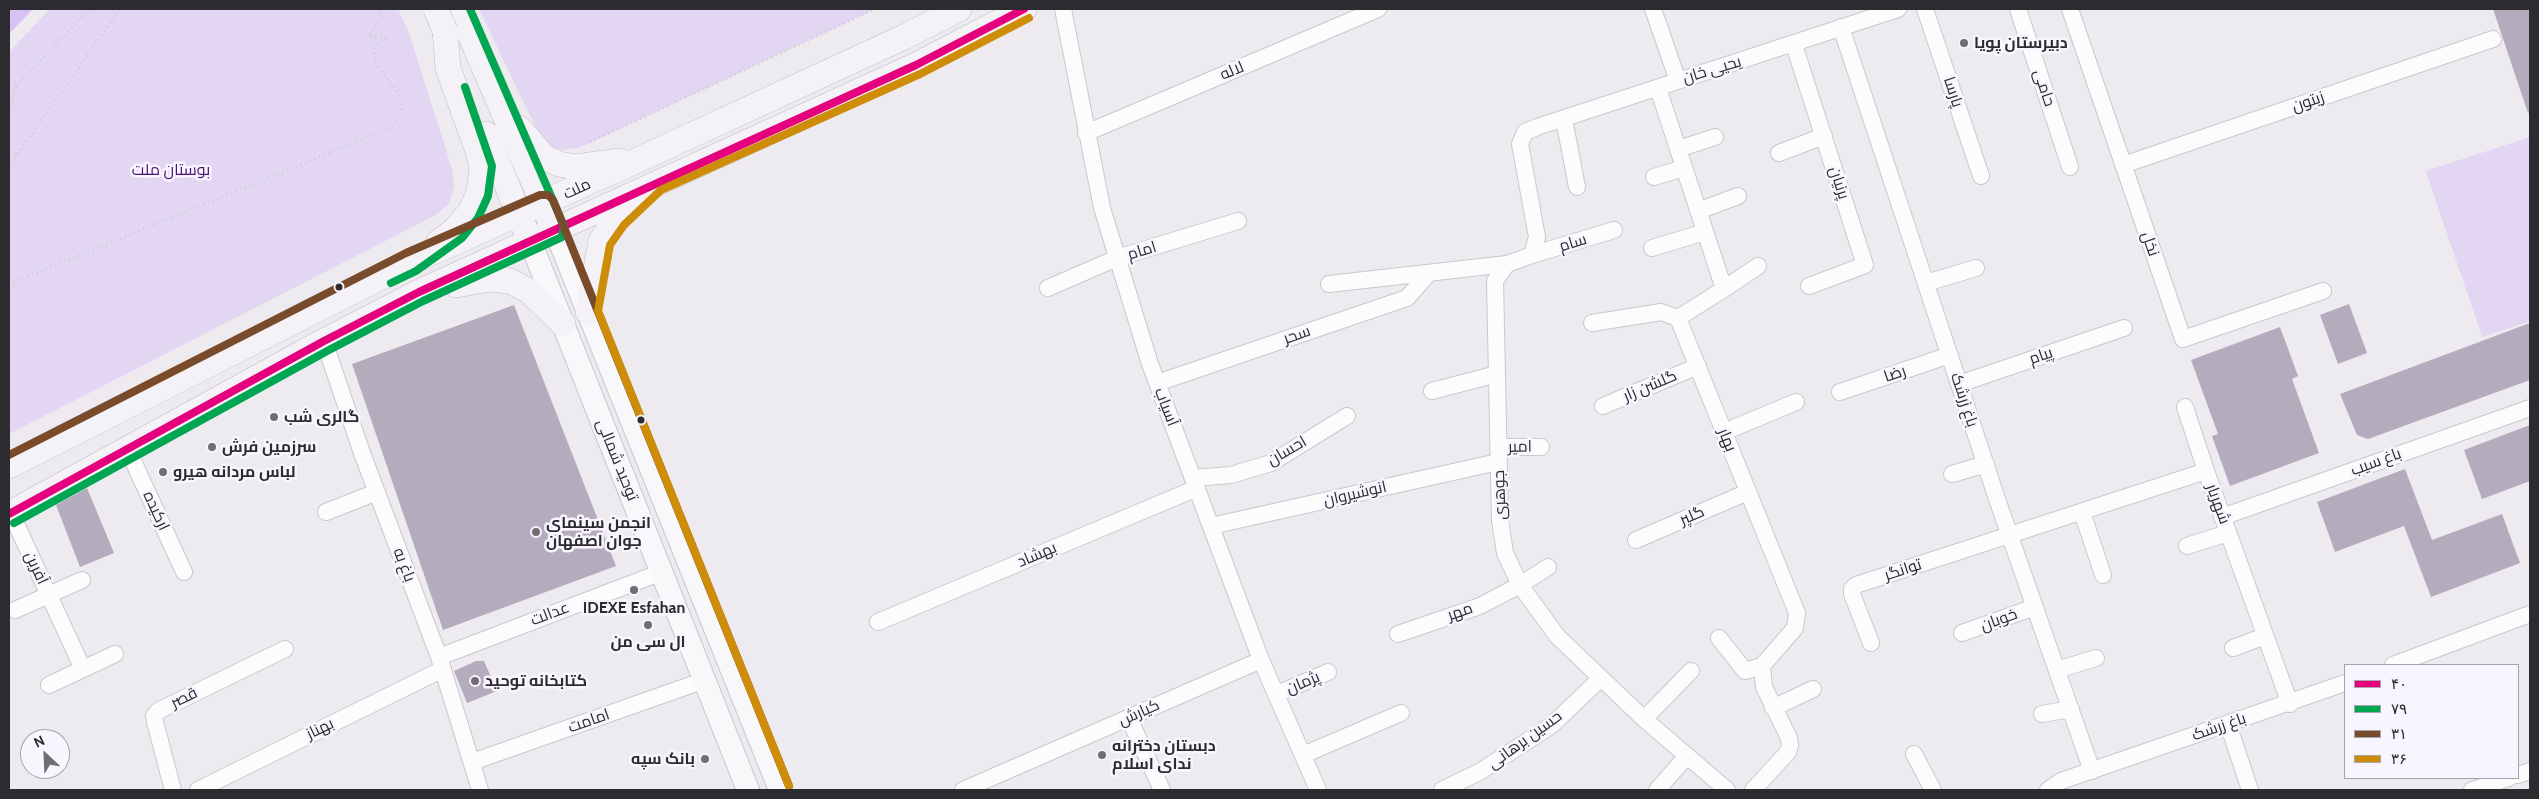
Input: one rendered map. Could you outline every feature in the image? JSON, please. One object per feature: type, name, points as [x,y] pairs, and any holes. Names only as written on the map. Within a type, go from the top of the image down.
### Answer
[{"type":"main road","points":[[436,9],[456,20],[498,100],[555,230]]},
{"type":"main road","name":"ملت","points":[[9,466],[411,262],[544,204],[904,37],[959,9]]},
{"type":"main road","name":"ملت","points":[[10,514],[324,341],[419,292],[656,182],[916,65],[1024,9]]},
{"type":"main road","points":[[456,20],[519,215],[530,241]]},
{"type":"main road","points":[[411,262],[455,230],[470,212],[479,193],[482,168],[478,151],[448,68],[456,20]]},
{"type":"main road","points":[[498,100],[529,142],[544,157],[559,164],[575,167],[640,159]]},
{"type":"main road","points":[[588,312],[601,241],[616,218],[656,182]]},
{"type":"main road","name":"توحید شمالی","points":[[555,230],[780,790]]},
{"type":"main road","name":"توحید شمالی","points":[[530,241],[706,680],[748,790]]},
{"type":"main road","points":[[419,292],[489,279],[510,281],[529,291],[563,324]]},
{"type":"street","name":"آسیاب","points":[[1062,9],[1102,208],[1157,383],[1261,660],[1318,790]]},
{"type":"street","name":"لاله","points":[[1086,133],[1378,9]]},
{"type":"street","points":[[1653,9],[1678,81]]},
{"type":"street","name":"یحیی خان","points":[[1532,255],[1537,237],[1520,144],[1525,132],[1794,45],[1841,27],[1898,9]]},
{"type":"street","name":"پارسا","points":[[1926,9],[1981,176]]},
{"type":"street","name":"حامی","points":[[2018,9],[2070,167]]},
{"type":"street","name":"نخل","points":[[2070,9],[2183,339],[2323,291]]},
{"type":"street","name":"باغ زرشک","points":[[1841,27],[2010,536],[2092,771]]},
{"type":"street","name":"زیتون","points":[[2124,165],[2493,38]]},
{"type":"street","name":"پرنیان","points":[[1794,45],[1865,265],[1809,286]]},
{"type":"street","points":[[1658,88],[1724,289]]},
{"type":"street","points":[[1564,119],[1577,187]]},
{"type":"street","points":[[1779,153],[1824,136]]},
{"type":"street","points":[[1678,149],[1715,137]]},
{"type":"street","points":[[1654,177],[1684,168]]},
{"type":"street","points":[[1698,212],[1738,196]]},
{"type":"street","name":"امام","points":[[1048,288],[1117,258],[1238,221]]},
{"type":"street","name":"سام","points":[[1532,255],[1614,230]]},
{"type":"street","points":[[1652,248],[1705,232]]},
{"type":"street","points":[[1329,284],[1507,264],[1532,255]]},
{"type":"street","name":"جوهری","points":[[1507,264],[1495,281],[1500,520],[1505,553],[1520,585],[1558,636],[1644,719],[1727,790]]},
{"type":"street","points":[[1592,324],[1661,312],[1678,318],[1758,266]]},
{"type":"street","points":[[1926,283],[1976,268]]},
{"type":"street","name":"سحر","points":[[1157,383],[1407,298],[1429,273]]},
{"type":"street","name":"بهار","points":[[1678,318],[1798,613],[1796,628],[1762,666]]},
{"type":"street","name":"پیام","points":[[1959,384],[2124,328]]},
{"type":"street","name":"باغ به","points":[[324,341],[377,492],[441,663],[480,790]]},
{"type":"street","name":"رضا","points":[[1840,392],[1950,355]]},
{"type":"street","name":"گلشن زار","points":[[1604,406],[1698,366]]},
{"type":"street","points":[[1432,391],[1497,374]]},
{"type":"street","points":[[1724,432],[1796,402]]},
{"type":"street","points":[[2185,407],[2206,471]]},
{"type":"street","name":"باغ سیب","points":[[2222,517],[2530,408]]},
{"type":"street","name":"احسان","points":[[1195,483],[1271,463],[1347,416]]},
{"type":"street","name":"امیر","points":[[1498,455],[1541,447]]},
{"type":"street","name":"ارکیده","points":[[128,450],[184,572]]},
{"type":"street","name":"انوشیروان","points":[[1211,526],[1498,455]]},
{"type":"street","points":[[1952,474],[1986,464]]},
{"type":"street","name":"شهریار","points":[[2010,536],[2206,471],[2290,704]]},
{"type":"street","name":"بهشاد","points":[[878,622],[1195,483]]},
{"type":"street","points":[[326,512],[377,492]]},
{"type":"street","name":"گلپر","points":[[1636,540],[1748,492]]},
{"type":"street","points":[[2082,512],[2104,575]]},
{"type":"street","name":"آفرین","points":[[10,514],[83,669]]},
{"type":"street","points":[[2187,546],[2228,533]]},
{"type":"street","name":"توانگر","points":[[1871,643],[1852,594],[1852,589],[1856,585],[2010,536]]},
{"type":"street","name":"مهر","points":[[1398,634],[1480,606],[1520,585],[1548,567]]},
{"type":"street","name":"عدالت","points":[[441,663],[662,572]]},
{"type":"street","name":"آفرین","points":[[15,610],[82,580]]},
{"type":"street","name":"خوبان","points":[[1962,633],[2035,606]]},
{"type":"street","points":[[2396,664],[2530,614]]},
{"type":"street","points":[[2233,648],[2265,636]]},
{"type":"street","points":[[1719,638],[1745,671],[1762,666],[1764,687],[1789,738],[1788,752],[1753,790]]},
{"type":"street","name":"قصر","points":[[173,790],[154,716],[158,711],[284,649]]},
{"type":"street","points":[[49,685],[115,654]]},
{"type":"street","points":[[2057,670],[2096,658]]},
{"type":"street","name":"کیارش","points":[[962,790],[1261,660]]},
{"type":"street","name":"بهناز","points":[[198,790],[441,663]]},
{"type":"street","points":[[1644,719],[1691,671]]},
{"type":"street","name":"پژمان","points":[[1277,694],[1328,672]]},
{"type":"street","name":"حسین برهانی","points":[[1442,790],[1481,771],[1552,724],[1601,678]]},
{"type":"street","name":"امامت","points":[[472,762],[706,680]]},
{"type":"street","name":"باغ زرشک","points":[[2048,790],[2061,781],[2290,704],[2344,683]]},
{"type":"street","points":[[1773,708],[1813,689]]},
{"type":"street","points":[[2042,714],[2071,709]]},
{"type":"street","points":[[1303,755],[1401,713]]},
{"type":"street","points":[[1129,718],[1162,790]]},
{"type":"street","points":[[2228,724],[2250,790]]},
{"type":"street","points":[[1914,754],[1933,790]]},
{"type":"street","points":[[1656,790],[1687,756]]},
{"type":"street","points":[[2472,790],[2506,779]]},
{"type":"path","points":[[9,93],[90,9]]},
{"type":"path","points":[[9,166],[120,9]]},
{"type":"path","points":[[9,284],[390,128],[403,114],[402,98],[376,63],[374,48],[386,38],[368,36],[382,17],[378,9]]},
{"type":"path","points":[[585,144],[875,9]]},
{"type":"path","points":[[9,112],[17,84]]},
{"type":"green space","name":"بوستان ملت","points":[[50,9],[398,9],[409,33],[452,169],[454,186],[449,203],[436,215],[9,434],[9,52]]},
{"type":"green space","points":[[479,9],[875,9],[594,141],[577,148],[564,150],[544,145]]},
{"type":"green space","points":[[2530,137],[2530,321],[2482,337],[2426,171]]},
{"type":"shaded area","points":[[9,9],[33,9],[9,34]]},
{"type":"building","points":[[2493,9],[2530,9],[2530,112],[2528,113]]},
{"type":"building","points":[[2349,304],[2367,353],[2338,364],[2320,315]]},
{"type":"building","points":[[514,305],[616,566],[443,630],[352,364]]},
{"type":"building","points":[[2530,323],[2530,380],[2368,439],[2357,435],[2340,394]]},
{"type":"building","points":[[2280,327],[2298,376],[2292,379],[2319,453],[2230,486],[2212,436],[2218,434],[2191,360]]},
{"type":"building","points":[[2530,425],[2530,481],[2482,499],[2464,450]]},
{"type":"building","points":[[2405,469],[2432,540],[2502,514],[2520,563],[2431,597],[2404,526],[2335,552],[2317,502]]},
{"type":"building","points":[[87,488],[114,553],[80,567],[56,505]]},
{"type":"building","name":"کتابخانه توحید","points":[[476,661],[484,661],[497,691],[467,703],[454,671]]},
{"type":"transit line","name":"۷۹","points":[[14,523],[329,350],[423,301],[562,237],[564,226],[470,9]]},
{"type":"transit line","name":"۴۰","points":[[9,514],[324,341],[419,292],[916,65],[1024,9]]},
{"type":"transit line","name":"۳۶","points":[[789,786],[598,311],[610,245],[624,225],[661,190],[920,74],[1029,18]]},
{"type":"transit line","name":"۷۹","points":[[391,283],[416,271],[462,238],[478,218],[488,196],[492,166],[465,87]]},
{"type":"transit line","name":"۳۱","points":[[9,455],[406,253],[540,195],[548,195],[553,200],[789,786]]},
{"type":"place","name":"دبیرستان پویا","points":[[1964,43]]},
{"type":"place","name":"گالری شب","points":[[274,417]]},
{"type":"place","name":"سرزمین فرش","points":[[212,447]]},
{"type":"place","name":"لباس مردانه هیرو","points":[[163,472]]},
{"type":"place","name":"انجمن سینمای جوان اصفهان","points":[[536,532]]},
{"type":"place","name":"IDEXE Esfahan","points":[[634,590]]},
{"type":"place","name":"ال سی من","points":[[648,625]]},
{"type":"place","name":"کتابخانه توحید","points":[[475,681]]},
{"type":"place","name":"دبستان دخترانه ندای اسلام","points":[[1102,755]]},
{"type":"place","name":"بانک سپه","points":[[705,759]]}]
